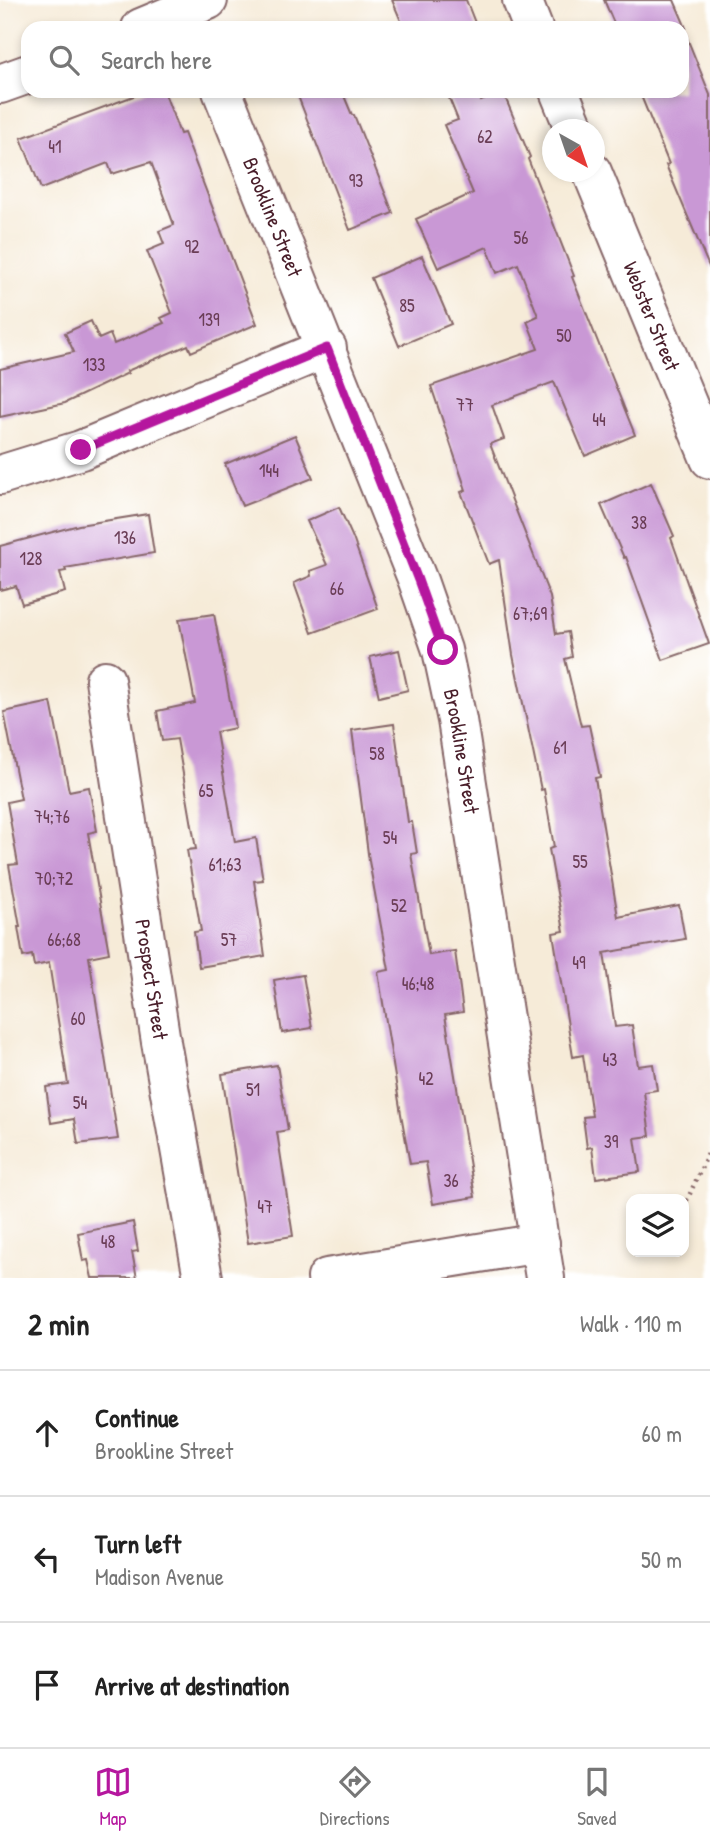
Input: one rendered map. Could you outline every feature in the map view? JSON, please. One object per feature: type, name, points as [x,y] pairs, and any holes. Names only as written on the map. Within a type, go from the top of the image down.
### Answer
[{"type":"street","points":[[522,0],[530,21]]},
{"type":"street","points":[[161,21],[195,9]]},
{"type":"street","points":[[0,84],[21,76]]},
{"type":"street","name":"Brookline Street","points":[[225,98],[327,348],[443,650],[459,734],[543,1260]]},
{"type":"street","points":[[562,98],[570,119]]},
{"type":"street","name":"Webster Street","points":[[596,182],[710,459]]},
{"type":"street","points":[[0,475],[81,450],[327,348]]},
{"type":"street","name":"Prospect Street","points":[[105,680],[162,1042],[203,1278]]},
{"type":"street","points":[[327,1278],[543,1260]]},
{"type":"path","points":[[689,1196],[710,1149]]},
{"type":"building","points":[[392,0],[466,0],[474,21],[401,21]]},
{"type":"building","points":[[604,0],[674,0],[683,21],[613,21]]},
{"type":"building","points":[[689,43],[710,95],[710,269],[666,165],[669,164],[642,98],[689,98]]},
{"type":"building","points":[[128,98],[167,98],[180,134],[184,133],[257,324],[191,352],[188,345],[127,371],[128,373],[65,403],[0,417],[0,369],[74,352],[65,333],[91,321],[99,339],[110,334],[114,344],[164,323],[161,318],[172,313],[147,251],[164,244],[159,231],[174,225],[151,162],[112,174],[108,163],[41,189],[21,138]]},
{"type":"building","points":[[299,98],[345,98],[393,213],[350,230]]},
{"type":"building","points":[[449,98],[480,98],[481,101],[505,98],[530,157],[528,159],[574,276],[572,277],[635,435],[585,456],[554,382],[492,405],[504,439],[490,444],[550,597],[556,634],[568,632],[572,657],[565,659],[581,726],[589,725],[600,777],[595,778],[618,917],[679,905],[685,939],[604,953],[615,1027],[632,1025],[638,1066],[653,1064],[657,1090],[644,1092],[650,1136],[635,1138],[640,1172],[596,1178],[592,1147],[587,1148],[583,1117],[592,1116],[583,1055],[573,1057],[553,933],[564,931],[549,849],[554,847],[544,789],[541,790],[513,655],[499,560],[489,564],[461,492],[466,490],[431,386],[538,349],[527,321],[538,316],[518,264],[497,273],[487,247],[438,268],[416,219],[473,193],[444,125],[458,120]]},
{"type":"building","points":[[422,256],[451,324],[399,346],[371,278]]},
{"type":"building","points":[[295,435],[313,478],[242,506],[225,464]]},
{"type":"building","points":[[651,483],[674,536],[671,538],[709,644],[663,660],[626,557],[624,558],[601,505]]},
{"type":"building","points":[[339,507],[378,609],[312,633],[294,583],[311,576],[310,571],[327,565],[307,521]]},
{"type":"building","points":[[148,514],[154,553],[65,568],[66,571],[60,572],[65,592],[22,604],[16,586],[0,590],[0,546],[79,525]]},
{"type":"building","points":[[214,614],[235,728],[216,732],[235,842],[256,838],[263,880],[254,881],[265,956],[199,967],[194,932],[201,931],[187,850],[196,849],[177,739],[162,741],[157,711],[195,703],[179,619]]},
{"type":"building","points":[[399,650],[408,690],[379,697],[370,657]]},
{"type":"building","points":[[51,702],[69,791],[89,787],[97,831],[88,833],[109,953],[89,957],[118,1139],[78,1144],[74,1119],[51,1123],[46,1087],[68,1084],[49,963],[34,966],[32,955],[23,957],[9,865],[18,864],[7,802],[21,799],[4,712]]},
{"type":"building","points":[[394,724],[408,822],[412,822],[417,853],[411,854],[429,955],[455,951],[463,1012],[445,1015],[475,1197],[433,1204],[426,1162],[410,1164],[401,1114],[378,972],[389,970],[369,861],[352,730]]},
{"type":"building","points":[[303,975],[312,1028],[282,1033],[274,980]]},
{"type":"building","points":[[277,1065],[288,1130],[277,1132],[293,1236],[248,1243],[222,1074]]},
{"type":"building","points":[[133,1222],[138,1251],[132,1252],[137,1278],[92,1278],[88,1260],[83,1261],[78,1233]]},
{"type":"route","points":[[81,450],[327,348],[443,650]]}]
